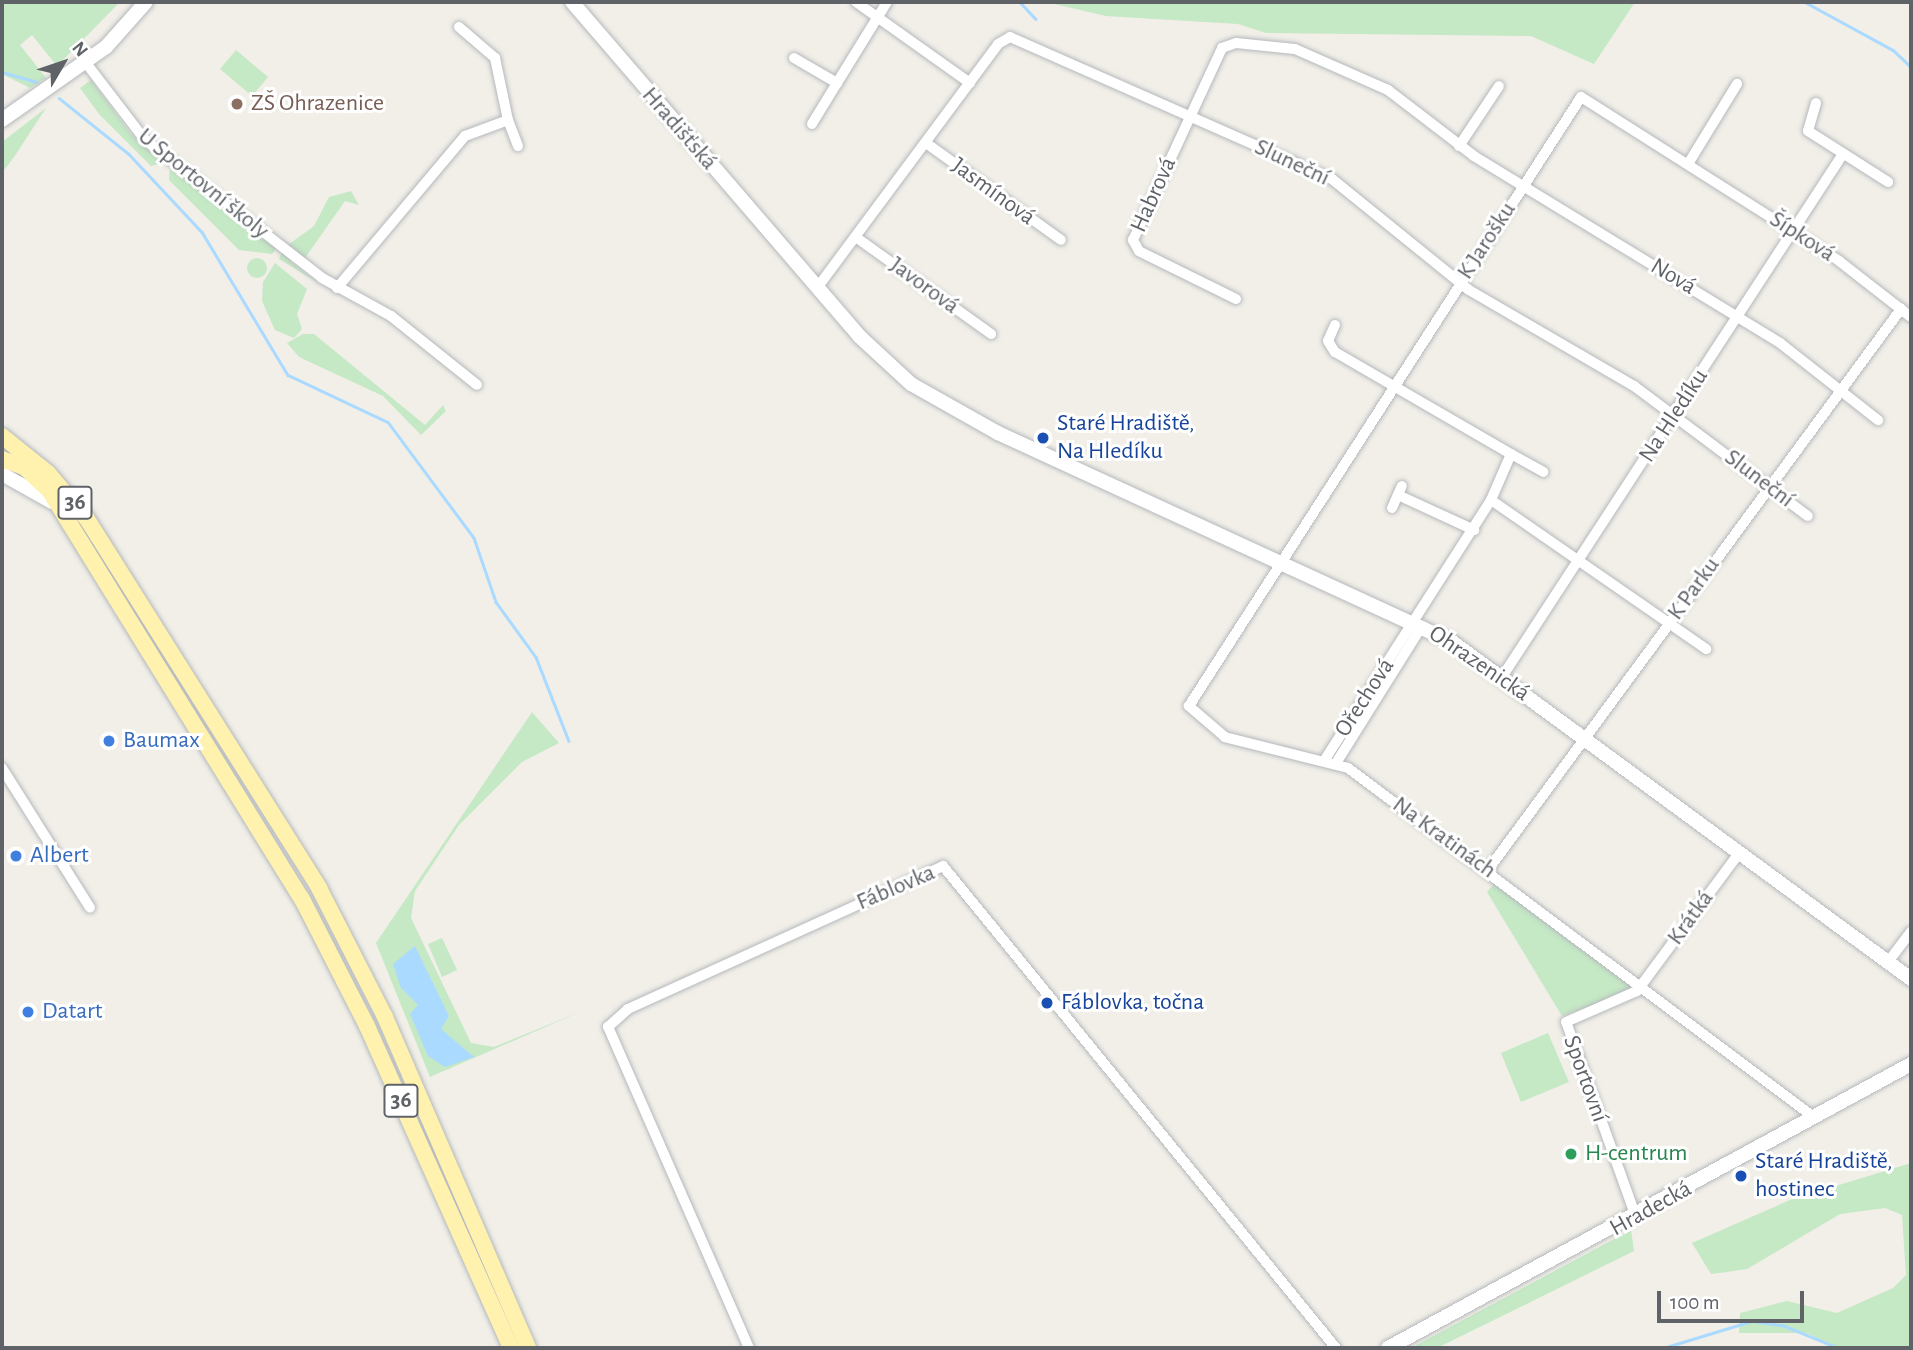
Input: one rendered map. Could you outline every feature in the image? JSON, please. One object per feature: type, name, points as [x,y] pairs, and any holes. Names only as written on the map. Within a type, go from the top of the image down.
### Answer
[{"type":"main road","name":"36","points":[[2,436],[48,473],[87,519],[319,888],[385,1017],[528,1348]]},
{"type":"main road","name":"36","points":[[2,459],[37,476],[69,520],[323,936],[511,1348]]},
{"type":"street","points":[[2,120],[86,63],[146,2]]},
{"type":"street","name":"Hradišťská","points":[[572,2],[817,288]]},
{"type":"street","points":[[856,2],[970,83]]},
{"type":"street","points":[[812,124],[887,2]]},
{"type":"street","points":[[459,27],[495,58],[508,120],[518,146]]},
{"type":"street","name":"Sluneční","points":[[817,288],[857,238],[970,83],[1010,37],[1332,179],[1460,283],[1674,415],[1808,516]]},
{"type":"street","name":"Nová","points":[[1189,116],[1226,45],[1287,47],[1388,90],[1459,146],[1738,317],[1878,420]]},
{"type":"street","points":[[794,58],[837,83]]},
{"type":"street","name":"U Sportovní školy","points":[[86,63],[145,140],[337,288],[391,316],[477,386]]},
{"type":"street","points":[[1688,164],[1737,83]]},
{"type":"street","points":[[1459,146],[1499,86]]},
{"type":"street","name":"Šípková","points":[[1581,96],[1793,232],[1911,317]]},
{"type":"street","name":"K Jarošku","points":[[1281,562],[1581,96]]},
{"type":"street","points":[[1816,103],[1808,131],[1888,182]]},
{"type":"street","name":"Habrová","points":[[1189,116],[1133,245],[1236,299]]},
{"type":"street","points":[[337,288],[452,147],[481,125],[508,120]]},
{"type":"street","name":"Jasmínová","points":[[926,143],[1060,240]]},
{"type":"street","name":"Na Hledíku","points":[[1502,677],[1583,559],[1843,154]]},
{"type":"street","name":"Javorová","points":[[857,238],[991,334]]},
{"type":"street","name":"Ohrazenická","points":[[817,288],[894,371],[998,433],[1418,624],[1502,677],[1911,979]]},
{"type":"street","name":"K Parku","points":[[1488,870],[1901,309]]},
{"type":"street","points":[[1335,325],[1330,349],[1543,472]]},
{"type":"street","name":"Ořechová","points":[[1336,763],[1491,500],[1511,454]]},
{"type":"street","points":[[2,474],[35,489],[69,520]]},
{"type":"street","points":[[1392,508],[1400,491],[1474,530]]},
{"type":"street","points":[[1491,500],[1583,559],[1706,649]]},
{"type":"street","name":"Na Kratinách","points":[[1281,562],[1189,706],[1225,737],[1336,763],[1488,870],[1815,1118]]},
{"type":"street","name":"Ořechová","points":[[1324,761],[1418,624]]},
{"type":"street","points":[[2,768],[90,908]]},
{"type":"street","name":"Krátká","points":[[1643,985],[1739,853]]},
{"type":"street","name":"Fáblovka","points":[[749,1348],[608,1027],[628,1009],[943,866],[1336,1348]]},
{"type":"street","points":[[1888,962],[1911,932]]},
{"type":"street","name":"Sportovní","points":[[1636,1217],[1566,1024],[1643,985]]},
{"type":"street","name":"Hradecká","points":[[1388,1348],[1636,1217],[1911,1064]]},
{"type":"green space","points":[[2,2],[120,2],[57,66],[32,35],[20,45],[46,78],[30,88],[2,74]]},
{"type":"green space","points":[[1046,2],[1635,2],[1594,64],[1531,36],[1266,33],[1238,24],[1106,16]]},
{"type":"green space","points":[[236,50],[268,77],[252,96],[220,69]]},
{"type":"green space","points":[[91,80],[131,134],[162,163],[151,166],[99,114],[80,88]]},
{"type":"green space","points":[[46,108],[14,157],[2,173],[2,142]]},
{"type":"green space","points":[[170,167],[277,247],[272,254],[239,250],[169,180]]},
{"type":"green space","points":[[351,191],[359,205],[345,201],[305,258],[288,245],[314,226],[329,197]]},
{"type":"green space","points":[[282,251],[291,262],[315,281],[279,259]]},
{"type":"green space","points":[[257,258],[264,261],[267,268],[264,275],[257,278],[250,275],[247,268],[250,261]]},
{"type":"green space","points":[[275,263],[307,289],[297,314],[302,329],[294,338],[275,330],[262,301],[263,282]]},
{"type":"green space","points":[[303,334],[314,334],[425,425],[443,405],[446,411],[421,435],[383,396],[299,357],[287,343]]},
{"type":"green space","points":[[532,712],[559,743],[522,762],[459,825],[415,891],[411,918],[471,1043],[494,1047],[582,1011],[430,1077],[376,943]]},
{"type":"green space","points":[[1495,883],[1636,989],[1562,1016],[1487,892]]},
{"type":"green space","points":[[442,938],[457,970],[442,977],[428,944]]},
{"type":"green space","points":[[1548,1033],[1569,1082],[1521,1102],[1501,1053]]},
{"type":"green space","points":[[1911,1163],[1911,1348],[1838,1348],[1806,1333],[1739,1333],[1740,1313],[1787,1301],[1837,1313],[1893,1288],[1906,1275],[1902,1215],[1885,1208],[1840,1214],[1747,1269],[1727,1272],[1711,1274],[1692,1243],[1790,1200]]},
{"type":"green space","points":[[1631,1230],[1634,1251],[1437,1348],[1411,1348]]},
{"type":"water","points":[[415,946],[449,1016],[441,1029],[474,1057],[445,1067],[428,1056],[410,1014],[418,1005],[401,988],[393,964]]},
{"type":"waterway","points":[[1020,2],[1036,19]]},
{"type":"waterway","points":[[1805,2],[1893,50],[1911,67]]},
{"type":"waterway","points":[[2,72],[37,82]]},
{"type":"waterway","points":[[59,98],[129,154],[202,232],[288,375],[388,422],[474,538],[496,602],[536,657],[569,741]]},
{"type":"waterway","points":[[1663,1348],[1752,1321],[1782,1325],[1839,1348]]},
{"type":"place","name":"ZŠ Ohrazenice","points":[[237,104]]},
{"type":"place","name":"Staré Hradiště, Na Hledíku","points":[[1043,438]]},
{"type":"place","name":"Baumax","points":[[109,741]]},
{"type":"place","name":"Albert","points":[[16,856]]},
{"type":"place","name":"Fáblovka, točna","points":[[1047,1003]]},
{"type":"place","name":"Datart","points":[[28,1012]]},
{"type":"place","name":"H-centrum","points":[[1571,1154]]},
{"type":"place","name":"Staré Hradiště, hostinec","points":[[1741,1176]]}]
